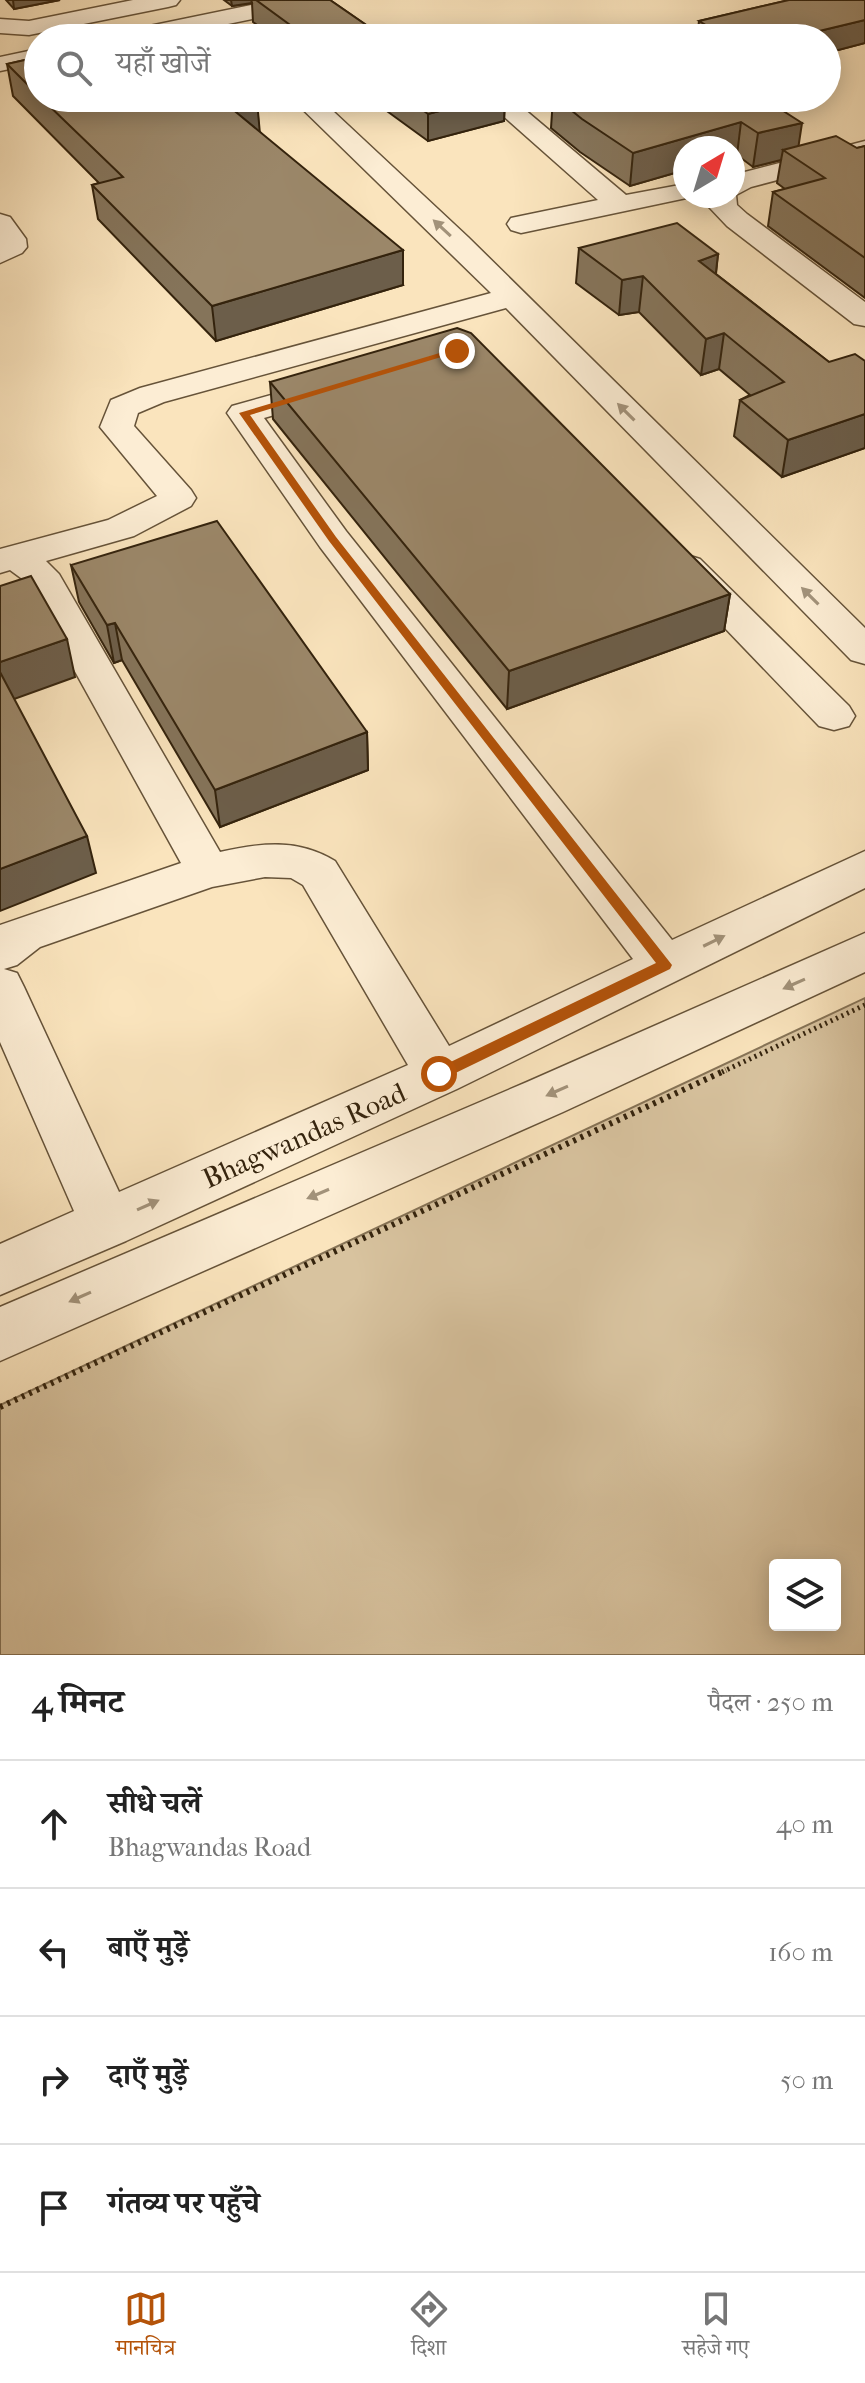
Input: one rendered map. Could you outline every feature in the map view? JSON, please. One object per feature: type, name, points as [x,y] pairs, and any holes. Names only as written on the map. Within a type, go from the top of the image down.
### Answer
[{"type":"street","points":[[49,24],[170,0]]},
{"type":"street","points":[[192,24],[310,0]]},
{"type":"street","points":[[742,24],[844,0]]},
{"type":"street","points":[[220,18],[226,24]]},
{"type":"street","points":[[0,26],[24,28]]},
{"type":"street","points":[[0,64],[24,59]]},
{"type":"street","points":[[319,112],[512,297],[865,651]]},
{"type":"street","points":[[512,112],[618,203]]},
{"type":"street","points":[[802,144],[826,159]]},
{"type":"street","points":[[745,186],[865,149]]},
{"type":"street","points":[[521,224],[673,195]]},
{"type":"street","points":[[745,204],[865,317]]},
{"type":"street","points":[[0,223],[11,239],[12,247],[0,254]]},
{"type":"street","points":[[8,559],[127,527],[159,513],[178,498],[117,427],[123,407],[152,395],[512,297]]},
{"type":"street","points":[[366,378],[244,413],[333,539],[665,965]]},
{"type":"street","points":[[659,538],[834,716]]},
{"type":"street","points":[[8,559],[40,574],[208,871]]},
{"type":"street","points":[[0,952],[1,948],[23,934],[208,871],[279,858],[307,863],[319,873],[439,1074]]},
{"type":"street","name":"Bhagwandas Road","points":[[0,1270],[439,1074],[865,868]]},
{"type":"street","name":"Bhagwandas Road","points":[[0,1334],[545,1097],[865,951]]},
{"type":"street","points":[[0,987],[107,1224]]},
{"type":"path","points":[[0,1407],[865,1005]]},
{"type":"shaded area","points":[[865,998],[865,1655],[0,1655],[0,1405]]},
{"type":"building","points":[[256,0],[330,0],[365,24],[289,24]]},
{"type":"building","points":[[789,0],[865,0],[865,20],[841,26],[704,24],[699,21]]},
{"type":"building","points":[[24,60],[24,81],[7,64]]},
{"type":"building","points":[[56,112],[236,112],[403,250],[212,306],[92,185],[123,177]]},
{"type":"building","points":[[573,112],[785,112],[802,123],[758,133],[741,122],[692,136],[673,136],[673,142],[633,153]]},
{"type":"building","points":[[836,136],[857,148],[865,146],[865,258],[773,192],[825,178],[783,150]]},
{"type":"building","points":[[677,223],[718,254],[699,261],[829,362],[855,354],[865,361],[865,414],[788,440],[740,400],[784,382],[724,333],[706,339],[643,276],[622,280],[579,248]]},
{"type":"building","points":[[457,328],[471,333],[730,594],[509,671],[270,382]]},
{"type":"building","points":[[217,521],[367,732],[215,790],[115,623],[107,625],[71,565]]},
{"type":"building","points":[[31,576],[67,639],[0,662],[0,586]]},
{"type":"building","points":[[0,672],[87,836],[0,869]]},
{"type":"route","points":[[439,1074],[665,965],[333,539],[244,413],[457,351]]}]
